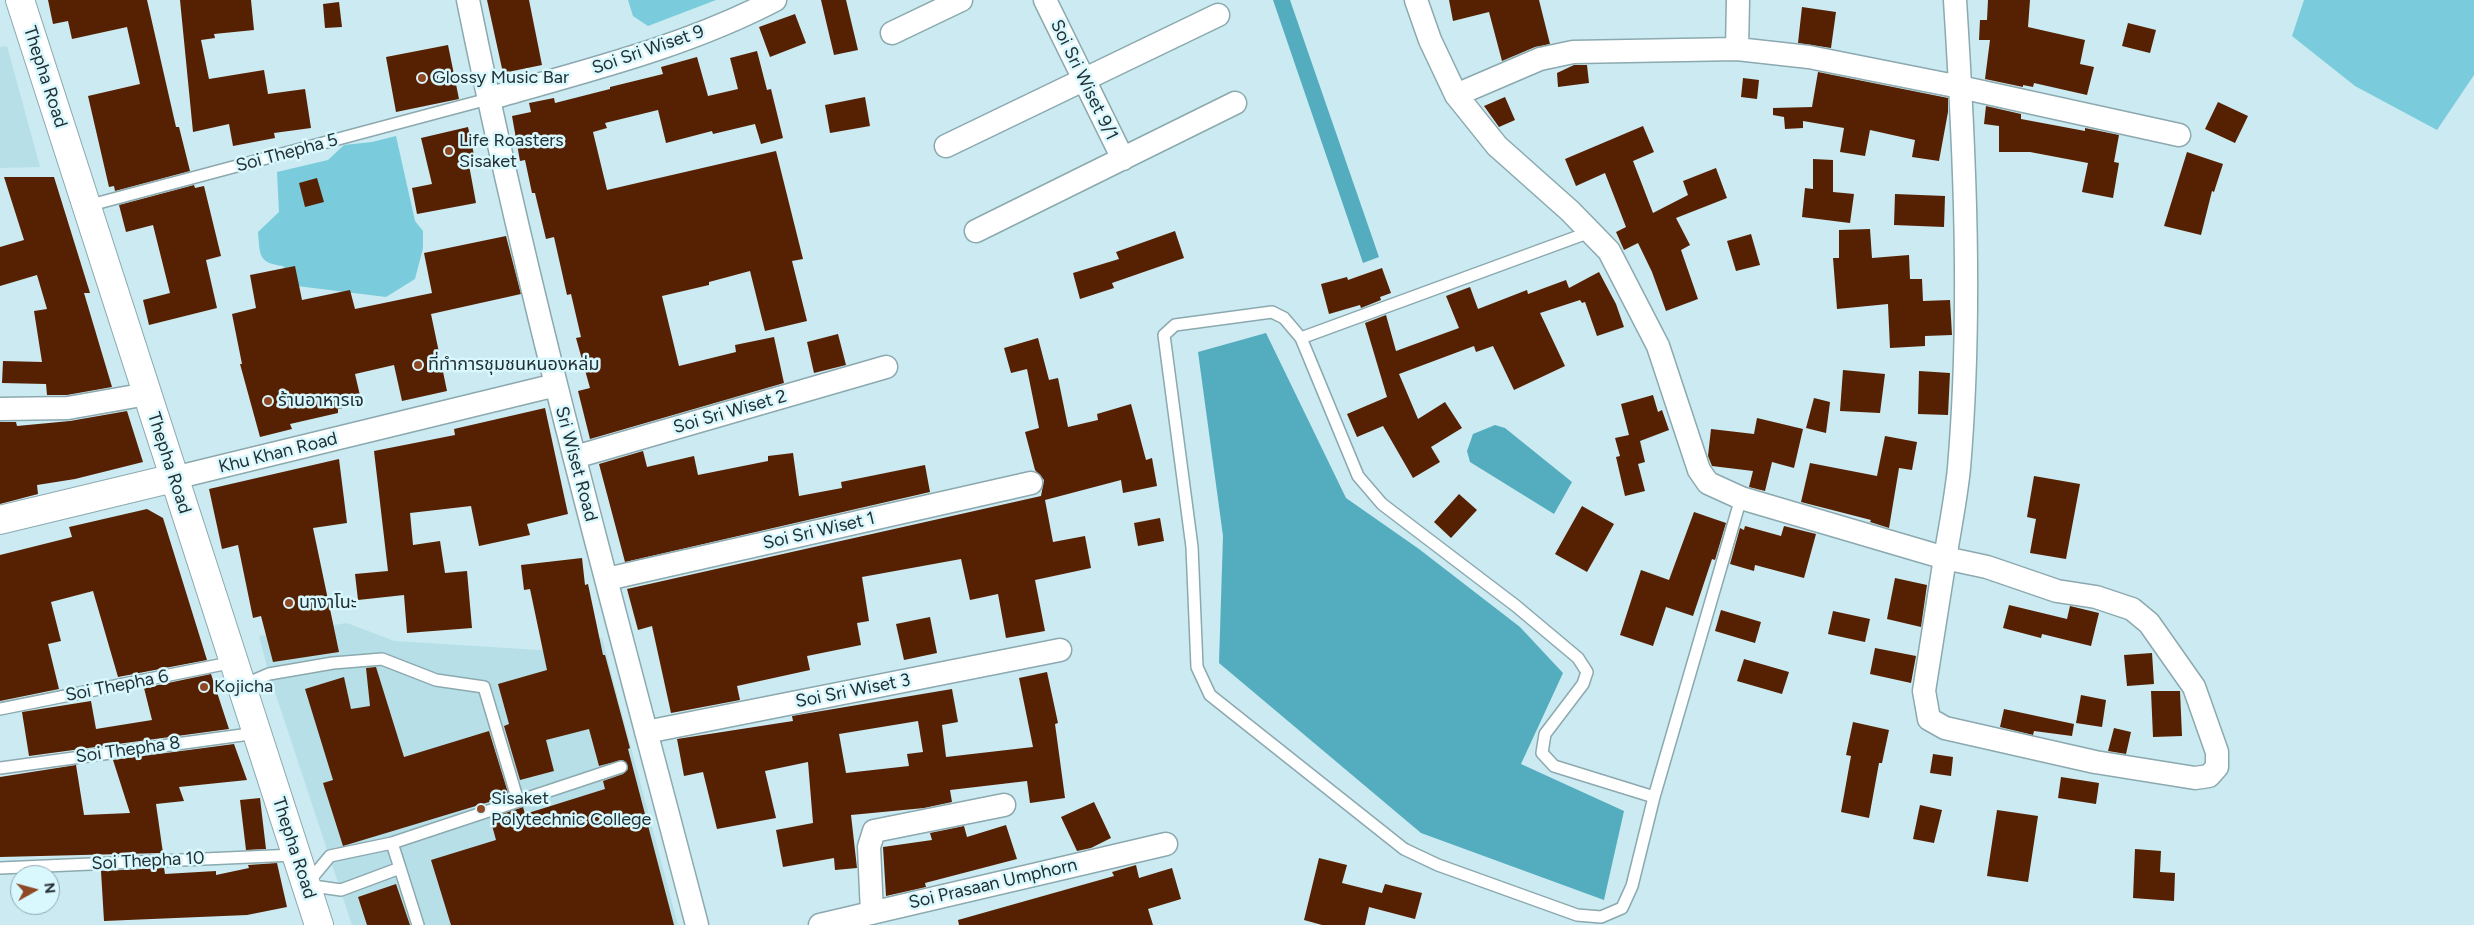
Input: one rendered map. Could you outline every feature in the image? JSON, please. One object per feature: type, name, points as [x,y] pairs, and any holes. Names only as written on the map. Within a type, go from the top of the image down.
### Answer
[{"type":"main road","name":"Thepha Road","points":[[20,0],[319,925]]},
{"type":"main road","name":"Khu Khan Road","points":[[0,520],[174,478]]},
{"type":"street","name":"Sri Wiset Road","points":[[468,0],[488,100],[556,385],[697,925]]},
{"type":"street","name":"Soi Sri Wiset 9","points":[[488,100],[663,48],[748,14],[775,0]]},
{"type":"street","points":[[892,33],[961,0]]},
{"type":"street","name":"Soi Sri Wiset 9/1","points":[[1045,0],[1123,159]]},
{"type":"street","points":[[1416,0],[1430,40],[1456,95],[1497,146],[1570,211],[1609,251],[1658,346],[1700,470],[1708,483],[1741,498],[1945,558],[1987,567],[2057,591],[2096,597],[2132,609],[2149,623],[2194,688],[2217,752],[2217,767],[2209,776],[2194,778],[2096,762],[1945,728],[1929,719],[1924,691],[1945,558],[1959,469],[1967,297],[1960,86],[1955,0]]},
{"type":"street","points":[[1737,49],[1738,0]]},
{"type":"street","points":[[946,146],[1218,15]]},
{"type":"street","points":[[1456,95],[1540,58],[1573,52],[1737,49],[1809,57],[1960,86],[2179,135]]},
{"type":"street","points":[[976,232],[1235,103]]},
{"type":"street","name":"Soi Sri Wiset 2","points":[[575,457],[886,367]]},
{"type":"street","name":"Khu Khan Road","points":[[174,478],[556,385]]},
{"type":"street","points":[[0,409],[68,408],[147,394]]},
{"type":"street","name":"Soi Sri Wiset 1","points":[[606,579],[1031,483]]},
{"type":"street","name":"Soi Sri Wiset 3","points":[[646,732],[1060,650]]},
{"type":"street","points":[[872,913],[869,847],[874,831],[1004,804]]},
{"type":"street","name":"Soi Prasaan Umphorn","points":[[820,925],[1166,844]]},
{"type":"lane","name":"Soi Thepha 5","points":[[87,206],[488,100]]},
{"type":"lane","points":[[1301,338],[1590,232]]},
{"type":"lane","points":[[1654,797],[1554,766],[1542,753],[1545,734],[1583,684],[1587,672],[1578,658],[1516,606],[1382,504],[1358,476],[1301,338],[1284,318],[1272,312],[1176,325],[1164,335],[1192,547],[1196,667],[1210,695],[1404,848],[1438,865],[1577,915],[1601,917],[1622,908],[1632,886],[1654,797],[1741,498]]},
{"type":"lane","name":"Soi Thepha 6","points":[[0,709],[238,674],[269,674],[333,663],[382,659],[436,680],[484,687],[518,801]]},
{"type":"lane","name":"Soi Thepha 8","points":[[0,768],[257,733]]},
{"type":"lane","points":[[306,885],[330,856],[392,843],[621,767]]},
{"type":"lane","points":[[392,843],[418,925]]},
{"type":"lane","name":"Soi Thepha 10","points":[[0,868],[296,855]]},
{"type":"lane","points":[[306,885],[341,890],[400,868]]},
{"type":"shaded area","points":[[628,0],[716,0],[648,26],[633,16]]},
{"type":"shaded area","points":[[1273,0],[1290,0],[1379,257],[1363,263]]},
{"type":"shaded area","points":[[2304,0],[2474,0],[2474,75],[2437,130],[2355,86],[2292,36]]},
{"type":"shaded area","points":[[7,46],[40,167],[0,168],[0,47]]},
{"type":"shaded area","points":[[396,136],[415,221],[423,231],[423,248],[415,279],[386,297],[297,286],[283,266],[269,263],[265,260],[260,252],[258,232],[279,212],[277,172],[328,160],[344,145],[372,142]]},
{"type":"shaded area","points":[[1266,333],[1346,498],[1419,549],[1520,627],[1563,673],[1521,764],[1624,811],[1604,900],[1421,833],[1219,663],[1223,536],[1198,352]]},
{"type":"shaded area","points":[[1495,425],[1505,428],[1572,482],[1554,514],[1470,462],[1467,451],[1473,434]]},
{"type":"shaded area","name":"Sisaket Polytechnic College","points":[[347,623],[394,641],[539,650],[602,638],[678,925],[352,925],[269,674],[259,636]]},
{"type":"building","points":[[48,0],[147,0],[176,127],[179,127],[190,171],[115,191],[114,186],[109,187],[88,96],[140,84],[127,27],[72,39],[68,21],[53,24]]},
{"type":"building","points":[[180,0],[251,0],[254,30],[214,34],[215,38],[201,40],[209,79],[264,70],[268,94],[305,89],[311,128],[274,133],[275,138],[233,146],[229,124],[193,132]]},
{"type":"building","points":[[487,0],[529,0],[542,65],[503,73]]},
{"type":"building","points":[[821,0],[846,0],[858,50],[834,55]]},
{"type":"building","points":[[1449,0],[1539,0],[1550,44],[1535,47],[1502,61],[1489,12],[1453,21]]},
{"type":"building","points":[[1988,0],[2030,0],[2028,27],[2085,40],[2080,64],[2094,67],[2087,95],[2034,83],[2033,87],[2023,85],[2023,87],[1985,79],[1990,40],[1979,40],[1980,20],[1987,20]]},
{"type":"building","points":[[339,2],[342,27],[325,28],[323,4]]},
{"type":"building","points":[[1802,7],[1836,12],[1831,48],[1798,43]]},
{"type":"building","points":[[795,14],[806,43],[770,57],[759,27]]},
{"type":"building","points":[[2128,23],[2156,30],[2150,53],[2122,46]]},
{"type":"building","name":"Glossy Music Bar","points":[[448,45],[459,99],[396,112],[386,57]]},
{"type":"building","points":[[757,51],[767,90],[771,89],[783,138],[761,144],[755,124],[713,134],[712,131],[666,143],[658,110],[605,123],[607,128],[593,132],[607,190],[776,151],[803,259],[792,261],[807,321],[765,331],[750,271],[709,282],[709,285],[662,296],[679,366],[736,352],[735,345],[774,337],[784,383],[590,439],[578,391],[590,388],[576,338],[581,337],[571,294],[567,295],[554,237],[546,239],[535,193],[532,193],[525,160],[520,161],[512,116],[531,112],[529,103],[554,98],[555,103],[610,89],[610,87],[663,74],[661,67],[697,57],[708,96],[738,89],[730,58]]},
{"type":"building","points":[[1574,65],[1587,65],[1589,83],[1558,87],[1557,73]]},
{"type":"building","points":[[1818,72],[1948,98],[1948,112],[1939,161],[1912,157],[1915,140],[1870,130],[1865,156],[1840,152],[1844,128],[1803,121],[1803,128],[1785,129],[1784,117],[1773,115],[1773,108],[1812,107]]},
{"type":"building","points":[[1743,78],[1759,80],[1757,99],[1741,97]]},
{"type":"building","points":[[865,97],[870,126],[830,133],[825,105]]},
{"type":"building","points":[[1505,97],[1515,120],[1499,127],[1484,106]]},
{"type":"building","points":[[2218,102],[2248,116],[2235,143],[2205,129]]},
{"type":"building","points":[[1986,106],[2021,114],[2021,119],[2085,131],[2085,128],[2119,135],[2114,162],[2119,163],[2113,198],[2082,192],[2088,163],[2030,152],[1999,152],[1999,126],[1984,124]]},
{"type":"building","points":[[1643,126],[1654,152],[1633,161],[1653,213],[1688,195],[1683,181],[1716,168],[1727,198],[1676,218],[1690,245],[1681,250],[1698,299],[1666,311],[1652,272],[1638,243],[1624,250],[1616,232],[1626,227],[1605,173],[1576,186],[1565,159]]},
{"type":"building","points":[[468,127],[476,164],[469,165],[476,203],[417,214],[412,188],[432,184],[421,138]]},
{"type":"building","points":[[2187,152],[2223,164],[2214,192],[2212,191],[2201,235],[2164,226]]},
{"type":"building","points":[[1813,159],[1833,160],[1833,192],[1854,194],[1850,223],[1802,217],[1805,188],[1813,189]]},
{"type":"building","points":[[4,177],[54,177],[90,293],[84,293],[112,387],[67,395],[47,395],[46,384],[2,383],[3,361],[42,362],[34,311],[47,309],[37,275],[0,286],[0,247],[24,240]]},
{"type":"building","points":[[317,178],[324,202],[305,207],[299,183]]},
{"type":"building","points":[[194,185],[195,188],[204,186],[221,256],[206,260],[217,308],[149,325],[143,300],[170,293],[153,225],[126,232],[119,205]]},
{"type":"building","points":[[1895,194],[1945,196],[1944,227],[1894,225]]},
{"type":"building","points":[[1870,229],[1872,258],[1909,255],[1910,279],[1922,279],[1923,301],[1950,300],[1952,335],[1925,336],[1925,346],[1890,348],[1888,304],[1837,309],[1833,258],[1839,258],[1839,230]]},
{"type":"building","points":[[1175,231],[1184,258],[1112,283],[1114,288],[1080,299],[1073,273],[1119,259],[1116,252]]},
{"type":"building","points":[[1751,234],[1760,265],[1736,271],[1727,241]]},
{"type":"building","points":[[506,236],[521,294],[431,314],[447,391],[402,401],[394,365],[355,374],[362,404],[338,409],[338,413],[290,424],[292,429],[260,437],[240,364],[242,364],[232,314],[256,308],[250,275],[295,266],[302,300],[350,290],[355,309],[432,293],[424,253]]},
{"type":"building","points":[[1382,268],[1391,293],[1380,297],[1381,300],[1361,308],[1360,305],[1329,314],[1321,284],[1347,277],[1348,280]]},
{"type":"building","points":[[1599,272],[1616,304],[1624,327],[1597,336],[1585,302],[1582,303],[1580,300],[1540,313],[1565,366],[1514,390],[1493,346],[1476,352],[1474,346],[1399,374],[1418,419],[1445,402],[1462,428],[1431,447],[1440,462],[1413,478],[1383,426],[1357,437],[1347,414],[1387,397],[1365,323],[1386,315],[1396,351],[1459,328],[1446,296],[1470,287],[1478,309],[1527,290],[1528,294],[1566,280],[1569,288]]},
{"type":"building","points":[[838,334],[846,365],[814,373],[807,342]]},
{"type":"building","points":[[1038,338],[1049,380],[1058,378],[1068,427],[1098,420],[1097,414],[1131,404],[1146,460],[1152,458],[1157,486],[1123,493],[1121,480],[1045,500],[1053,542],[1085,536],[1091,568],[1035,580],[1045,631],[1006,638],[998,594],[970,600],[961,559],[862,577],[869,621],[857,623],[861,645],[807,656],[810,670],[737,686],[740,700],[671,713],[652,626],[638,630],[627,589],[1041,496],[1044,480],[1035,470],[1025,432],[1039,428],[1027,369],[1011,373],[1004,348]]},
{"type":"building","points":[[1843,370],[1885,374],[1880,413],[1840,411]]},
{"type":"building","points":[[1919,371],[1950,373],[1948,415],[1918,414]]},
{"type":"building","points":[[1653,395],[1658,412],[1662,410],[1669,430],[1640,441],[1645,462],[1638,464],[1645,491],[1625,496],[1616,457],[1620,456],[1615,438],[1629,435],[1621,404]]},
{"type":"building","points":[[1814,398],[1830,402],[1826,433],[1806,428]]},
{"type":"building","points":[[545,408],[568,514],[527,524],[530,535],[479,546],[471,506],[410,513],[413,545],[440,541],[445,573],[467,571],[472,628],[407,633],[404,595],[358,600],[355,574],[388,571],[374,451],[455,435],[454,429]]},
{"type":"building","points":[[127,411],[143,462],[75,479],[37,485],[38,494],[0,504],[0,422],[16,422],[17,426],[70,421]]},
{"type":"building","points":[[1757,418],[1803,429],[1794,468],[1772,462],[1765,491],[1749,487],[1753,471],[1712,466],[1708,456],[1711,429],[1754,434]]},
{"type":"building","points":[[1885,436],[1917,442],[1912,470],[1899,468],[1889,528],[1870,522],[1871,520],[1801,502],[1810,463],[1877,476]]},
{"type":"building","points":[[643,451],[647,467],[694,456],[698,475],[768,461],[768,456],[793,453],[799,496],[842,488],[841,482],[925,465],[930,492],[625,562],[599,464]]},
{"type":"building","points":[[339,459],[347,523],[313,528],[339,652],[273,662],[261,616],[253,618],[238,545],[222,549],[209,489]]},
{"type":"building","points":[[2034,476],[2080,484],[2066,559],[2030,553],[2036,519],[2027,517]]},
{"type":"building","points":[[1459,494],[1477,510],[1451,538],[1434,522]]},
{"type":"building","points":[[1582,506],[1614,524],[1587,572],[1555,554]]},
{"type":"building","points":[[147,509],[163,518],[207,660],[118,677],[93,591],[51,602],[61,641],[48,644],[59,689],[0,701],[0,555],[72,537],[69,527]]},
{"type":"building","points":[[1694,512],[1726,523],[1715,560],[1712,559],[1693,616],[1666,607],[1653,646],[1620,635],[1641,570],[1669,580]]},
{"type":"building","points":[[1160,518],[1164,541],[1138,546],[1134,523]]},
{"type":"building","points":[[1745,526],[1781,536],[1784,526],[1816,534],[1804,578],[1755,565],[1754,571],[1730,564],[1740,528],[1744,530]]},
{"type":"building","points":[[582,558],[585,585],[588,584],[603,655],[605,655],[630,748],[628,749],[674,925],[451,925],[431,860],[496,840],[490,818],[523,807],[525,814],[605,789],[603,781],[623,774],[628,769],[626,762],[622,760],[599,766],[589,729],[546,740],[554,771],[520,780],[504,726],[509,724],[498,684],[547,670],[530,589],[524,590],[521,565]]},
{"type":"building","points":[[1895,578],[1927,585],[1921,627],[1887,619]]},
{"type":"building","points":[[2009,605],[2067,619],[2070,606],[2099,613],[2091,646],[2042,634],[2041,638],[2003,628]]},
{"type":"building","points":[[1721,610],[1761,622],[1755,643],[1715,631]]},
{"type":"building","points":[[1833,611],[1870,619],[1865,642],[1828,634]]},
{"type":"building","points":[[930,617],[937,653],[904,660],[896,624]]},
{"type":"building","points":[[1875,648],[1916,656],[1911,683],[1870,674]]},
{"type":"building","points":[[2152,653],[2154,684],[2127,686],[2124,655]]},
{"type":"building","points":[[1744,659],[1789,672],[1782,694],[1737,681]]},
{"type":"building","points":[[376,667],[404,757],[489,731],[509,796],[343,846],[323,783],[333,780],[305,689],[344,677],[351,709],[370,706],[366,668]]},
{"type":"building","points":[[1047,672],[1058,723],[1055,724],[1065,798],[1030,803],[1027,781],[950,790],[952,802],[924,808],[851,815],[857,868],[835,870],[834,858],[783,867],[776,830],[813,823],[808,762],[765,771],[776,818],[717,829],[703,772],[684,776],[677,739],[793,721],[792,716],[952,689],[958,722],[942,725],[946,757],[1033,747],[1019,678]],"holes":[[[918,721],[923,752],[907,754],[909,766],[846,773],[839,734]]]},
{"type":"building","points":[[211,674],[229,729],[29,756],[22,712],[91,701],[96,729],[152,720],[144,688]]},
{"type":"building","points":[[2151,691],[2180,691],[2182,736],[2153,737]]},
{"type":"building","points":[[2081,695],[2106,700],[2102,727],[2076,723]]},
{"type":"building","points":[[2004,709],[2074,724],[2072,736],[2034,731],[2033,735],[2000,727]]},
{"type":"building","points":[[1853,722],[1889,730],[1882,763],[1879,763],[1869,818],[1841,812],[1851,756],[1846,755]]},
{"type":"building","points":[[2114,728],[2131,732],[2126,754],[2108,751]]},
{"type":"building","points":[[234,744],[247,780],[179,787],[184,801],[156,804],[163,853],[0,857],[0,777],[76,765],[84,815],[130,813],[113,760]]},
{"type":"building","points":[[1933,754],[1953,757],[1951,776],[1930,773]]},
{"type":"building","points":[[2061,777],[2099,783],[2096,804],[2058,798]]},
{"type":"building","points":[[260,798],[266,849],[246,850],[240,800]]},
{"type":"building","points":[[1094,802],[1111,838],[1091,848],[1077,851],[1061,817]]},
{"type":"building","points":[[1920,805],[1942,810],[1934,843],[1913,839]]},
{"type":"building","points":[[1997,810],[2038,816],[2028,882],[1987,876]]},
{"type":"building","points":[[1006,825],[1017,859],[925,883],[926,887],[886,896],[883,847],[932,840],[930,833],[964,826],[967,837]]},
{"type":"building","points":[[2135,849],[2161,851],[2160,872],[2175,873],[2174,901],[2133,898]]},
{"type":"building","points":[[1319,858],[1347,865],[1342,883],[1382,893],[1385,884],[1422,893],[1415,919],[1369,907],[1365,925],[1322,925],[1304,920]]},
{"type":"building","points":[[277,863],[287,907],[247,915],[104,921],[101,871],[164,868],[165,874],[216,871],[216,875],[249,868],[248,865]]},
{"type":"building","points":[[1136,865],[1139,878],[1172,868],[1181,899],[1148,909],[1153,925],[959,925],[958,920],[1114,876],[1112,872]]},
{"type":"building","points":[[396,884],[410,925],[367,925],[358,897]]},
{"type":"place","name":"Glossy Music Bar","points":[[422,78]]},
{"type":"place","name":"Life Roasters Sisaket","points":[[449,151]]},
{"type":"place","name":"ที่ทำการชุมชนหนองหล่ม","points":[[418,365]]},
{"type":"place","name":"ร้านอาหารเจ","points":[[268,401]]},
{"type":"place","name":"นางาโนะ","points":[[289,603]]},
{"type":"place","name":"Kojicha","points":[[204,687]]},
{"type":"place","name":"Sisaket Polytechnic College","points":[[481,809]]}]
